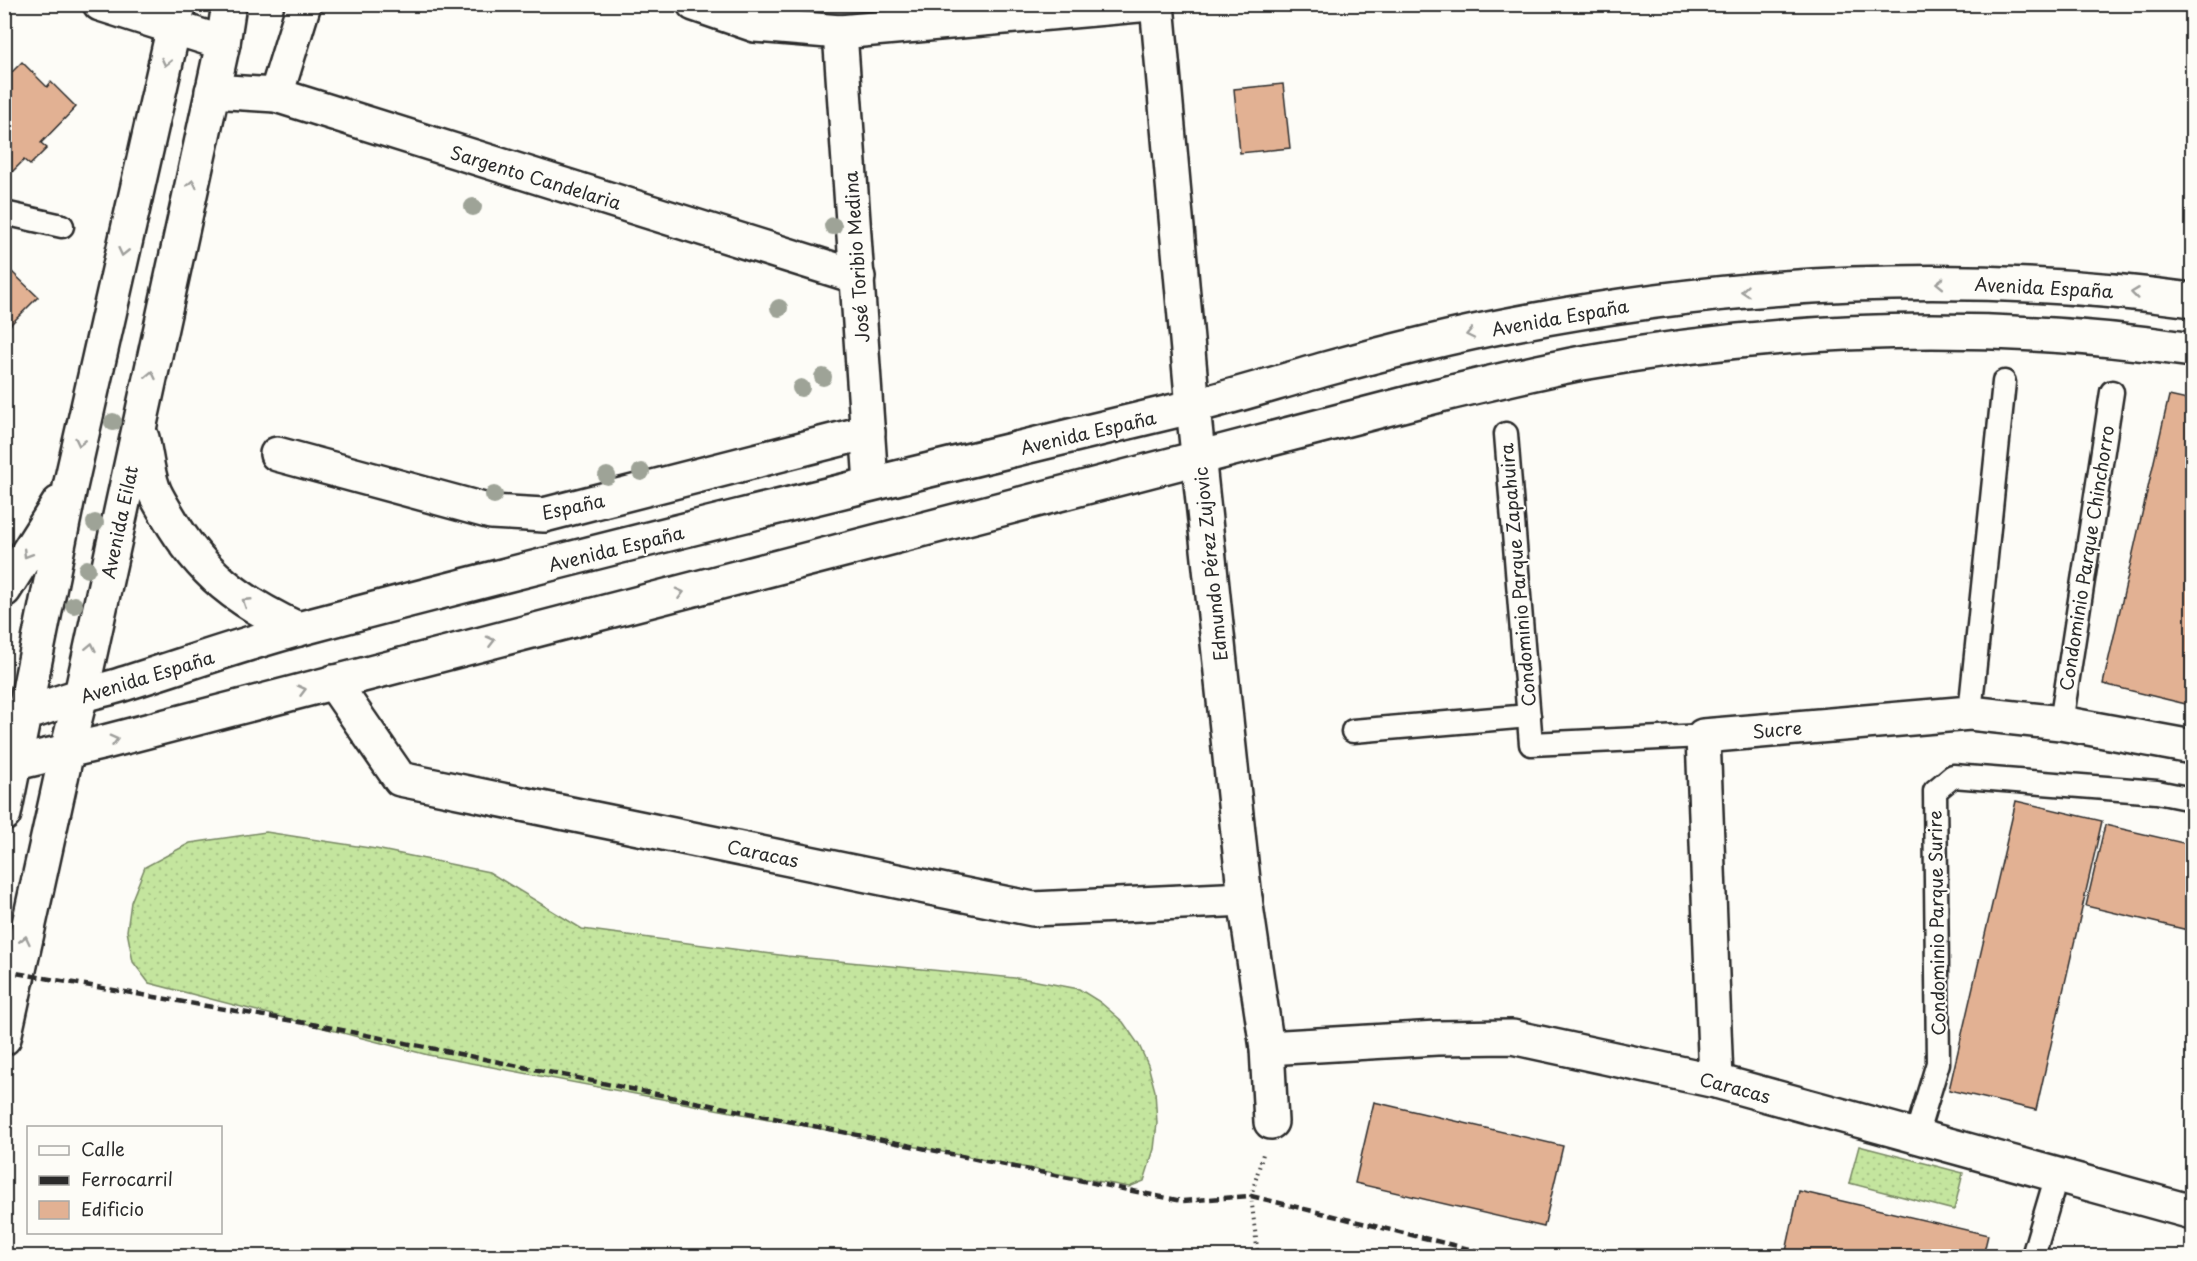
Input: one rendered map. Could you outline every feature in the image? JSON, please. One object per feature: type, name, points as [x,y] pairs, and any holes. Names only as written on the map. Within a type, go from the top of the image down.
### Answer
[{"type":"street","name":"Avenida Eilat","points":[[4,1038],[140,426],[230,4]]},
{"type":"street","points":[[276,95],[304,4]]},
{"type":"street","points":[[694,4],[755,25],[840,32],[1150,4]]},
{"type":"street","name":"Edmundo Pérez Zujovic","points":[[1157,4],[1198,459],[1245,899],[1267,1048],[1271,1122]]},
{"type":"street","points":[[105,5],[176,16],[223,43]]},
{"type":"street","points":[[4,814],[15,717],[70,487],[176,16]]},
{"type":"street","name":"José Toribio Medina","points":[[840,32],[872,483]]},
{"type":"street","name":"Sargento Candelaria","points":[[212,92],[276,95],[858,277]]},
{"type":"street","name":"Avenida España","points":[[15,717],[298,629],[872,483],[1193,407],[1380,354],[1509,325],[1620,306],[1739,291],[1794,286],[1900,282],[2013,284],[2132,292],[2193,300]]},
{"type":"street","points":[[10,764],[1440,395],[1544,371],[1633,354],[1819,334],[1953,331],[2067,336],[2193,350]]},
{"type":"street","points":[[140,426],[153,487],[174,526],[198,561],[230,591],[264,614],[298,629]]},
{"type":"street","name":"España","points":[[277,454],[491,512],[544,515],[868,432]]},
{"type":"street","points":[[4,590],[70,487]]},
{"type":"street","name":"Caracas","points":[[333,682],[400,779],[1033,909],[1245,899]]},
{"type":"street","name":"Sucre","points":[[1703,736],[1970,713],[2061,723],[2193,747]]},
{"type":"street","points":[[1703,736],[1716,1080]]},
{"type":"street","name":"Caracas","points":[[1267,1048],[1437,1038],[1512,1037],[1716,1080],[2193,1212]]},
{"type":"lane","points":[[4,213],[62,226]]},
{"type":"lane","points":[[1970,713],[2004,382]]},
{"type":"lane","name":"Condominio Parque Chinchorro","points":[[2061,723],[2112,392]]},
{"type":"lane","name":"Condominio Parque Zapahuira","points":[[1506,434],[1531,744],[1703,736]]},
{"type":"lane","name":"Condominio Parque Zapahuira","points":[[1353,731],[1529,716]]},
{"type":"lane","name":"Condominio Parque Surire","points":[[1916,1136],[1938,1063],[1935,790],[1953,776],[2157,792],[2193,799]]},
{"type":"lane","points":[[2033,1257],[2057,1175]]},
{"type":"path","points":[[1258,1257],[1251,1196],[1271,1122]]},
{"type":"green space","points":[[266,832],[376,849],[489,872],[582,929],[787,956],[1026,979],[1079,989],[1100,1002],[1123,1022],[1139,1045],[1148,1065],[1155,1091],[1157,1123],[1154,1149],[1144,1181],[1129,1187],[428,1055],[149,983],[133,962],[127,931],[131,902],[145,867],[190,843]]},
{"type":"green space","points":[[1859,1146],[1963,1173],[1954,1210],[1849,1183]]},
{"type":"building","points":[[22,62],[47,87],[51,82],[76,107],[41,143],[47,148],[30,165],[24,160],[4,180],[4,80]]},
{"type":"building","points":[[1283,84],[1290,148],[1240,153],[1234,89]]},
{"type":"building","points":[[12,272],[38,297],[4,331],[4,273],[8,276]]},
{"type":"building","points":[[2169,396],[2192,401],[2192,695],[2190,705],[2103,684]]},
{"type":"building","points":[[2016,801],[2102,821],[2036,1110],[1949,1090]]},
{"type":"building","points":[[2105,825],[2192,845],[2192,931],[2086,906]]},
{"type":"building","points":[[1374,1102],[1563,1146],[1544,1227],[1355,1183]]},
{"type":"building","points":[[1799,1191],[1988,1235],[1983,1256],[1785,1256]]},
{"type":"railway","points":[[4,971],[317,1025],[1182,1201],[1251,1196],[1498,1256]]}]
